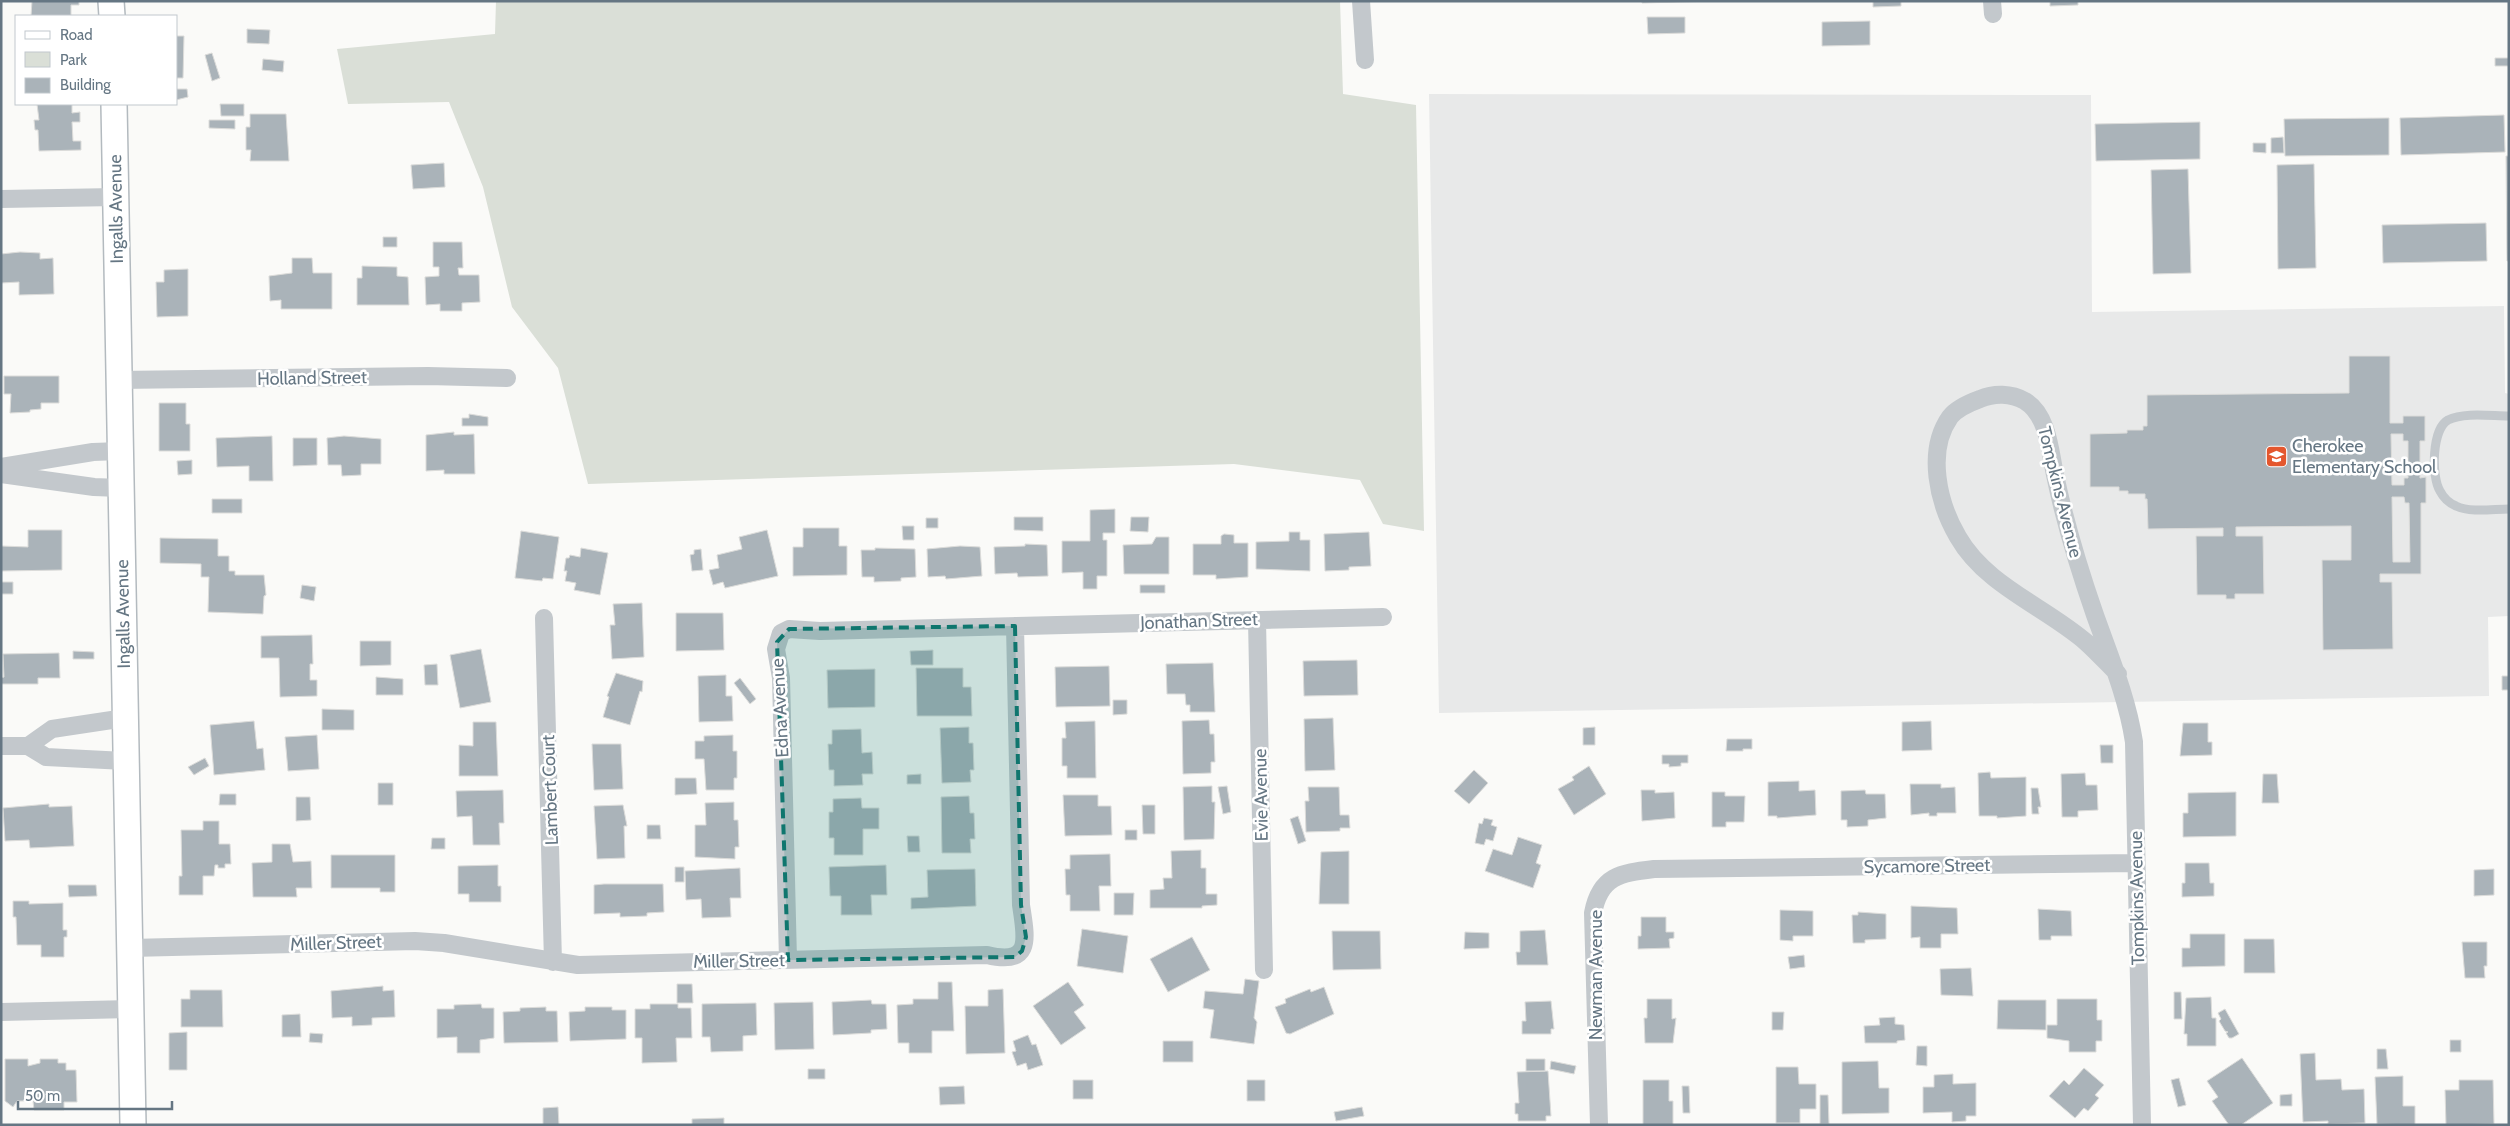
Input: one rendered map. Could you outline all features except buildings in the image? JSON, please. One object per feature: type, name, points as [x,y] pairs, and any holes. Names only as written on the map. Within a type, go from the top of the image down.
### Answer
[{"type":"main road","points":[[111,1],[112,15]]},
{"type":"main road","name":"Ingalls Avenue","points":[[114,105],[133,1125]]},
{"type":"street","points":[[1361,1],[1365,60]]},
{"type":"street","points":[[1,200],[116,197]]},
{"type":"street","name":"Holland Street","points":[[118,380],[428,376],[507,378]]},
{"type":"street","name":"Tompkins Avenue","points":[[2118,674],[2087,643],[1992,575],[1974,559],[1958,537],[1946,514],[1938,488],[1937,463],[1940,438],[1950,417],[1964,405],[1985,396],[2007,394],[2026,402],[2041,416],[2066,527],[2118,674],[2131,719],[2134,742],[2142,1125]]},
{"type":"street","points":[[1,467],[84,453],[120,451]]},
{"type":"street","points":[[1,474],[94,487],[120,488]]},
{"type":"street","name":"Jonathan Street","points":[[1015,626],[1383,617]]},
{"type":"street","name":"Lambert Court","points":[[544,618],[553,962]]},
{"type":"street","name":"Evie Avenue","points":[[1257,620],[1264,970]]},
{"type":"street","name":"Miller Street","points":[[130,948],[415,941],[444,943],[578,965],[987,955],[1001,958],[1015,957],[1022,951],[1026,937],[1022,905],[1015,626]]},
{"type":"street","name":"Edna Avenue","points":[[788,960],[781,678],[776,649],[781,634],[789,629],[820,631],[1015,626]]},
{"type":"street","points":[[28,746],[52,729],[124,718]]},
{"type":"street","points":[[1,746],[28,746],[46,757],[125,761]]},
{"type":"street","name":"Sycamore Street","points":[[1718,868],[2136,863]]},
{"type":"street","name":"Newman Avenue","points":[[1598,1125],[1593,913],[1598,895],[1611,878],[1625,872],[1654,869],[1718,868]]},
{"type":"street","points":[[1,1012],[131,1009]]},
{"type":"lane","points":[[2509,416],[2457,417],[2442,424],[2435,440],[2437,483],[2445,499],[2465,510],[2509,509]]},
{"type":"highlighted area","points":[[1015,626],[1021,905],[1026,937],[1022,951],[1015,957],[788,960],[777,642],[789,629]]},
{"type":"shaded area","points":[[1429,94],[2091,95],[2092,312],[2504,306],[2505,393],[2509,394],[2509,616],[2488,617],[2489,696],[1439,713]]},
{"type":"green space","points":[[496,1],[1340,1],[1343,94],[1416,105],[1424,531],[1383,524],[1360,480],[1234,464],[588,484],[558,368],[512,307],[483,187],[449,102],[348,104],[337,49],[495,34]]},
{"type":"place","name":"Cherokee Elementary School","points":[[2276,456]]}]
